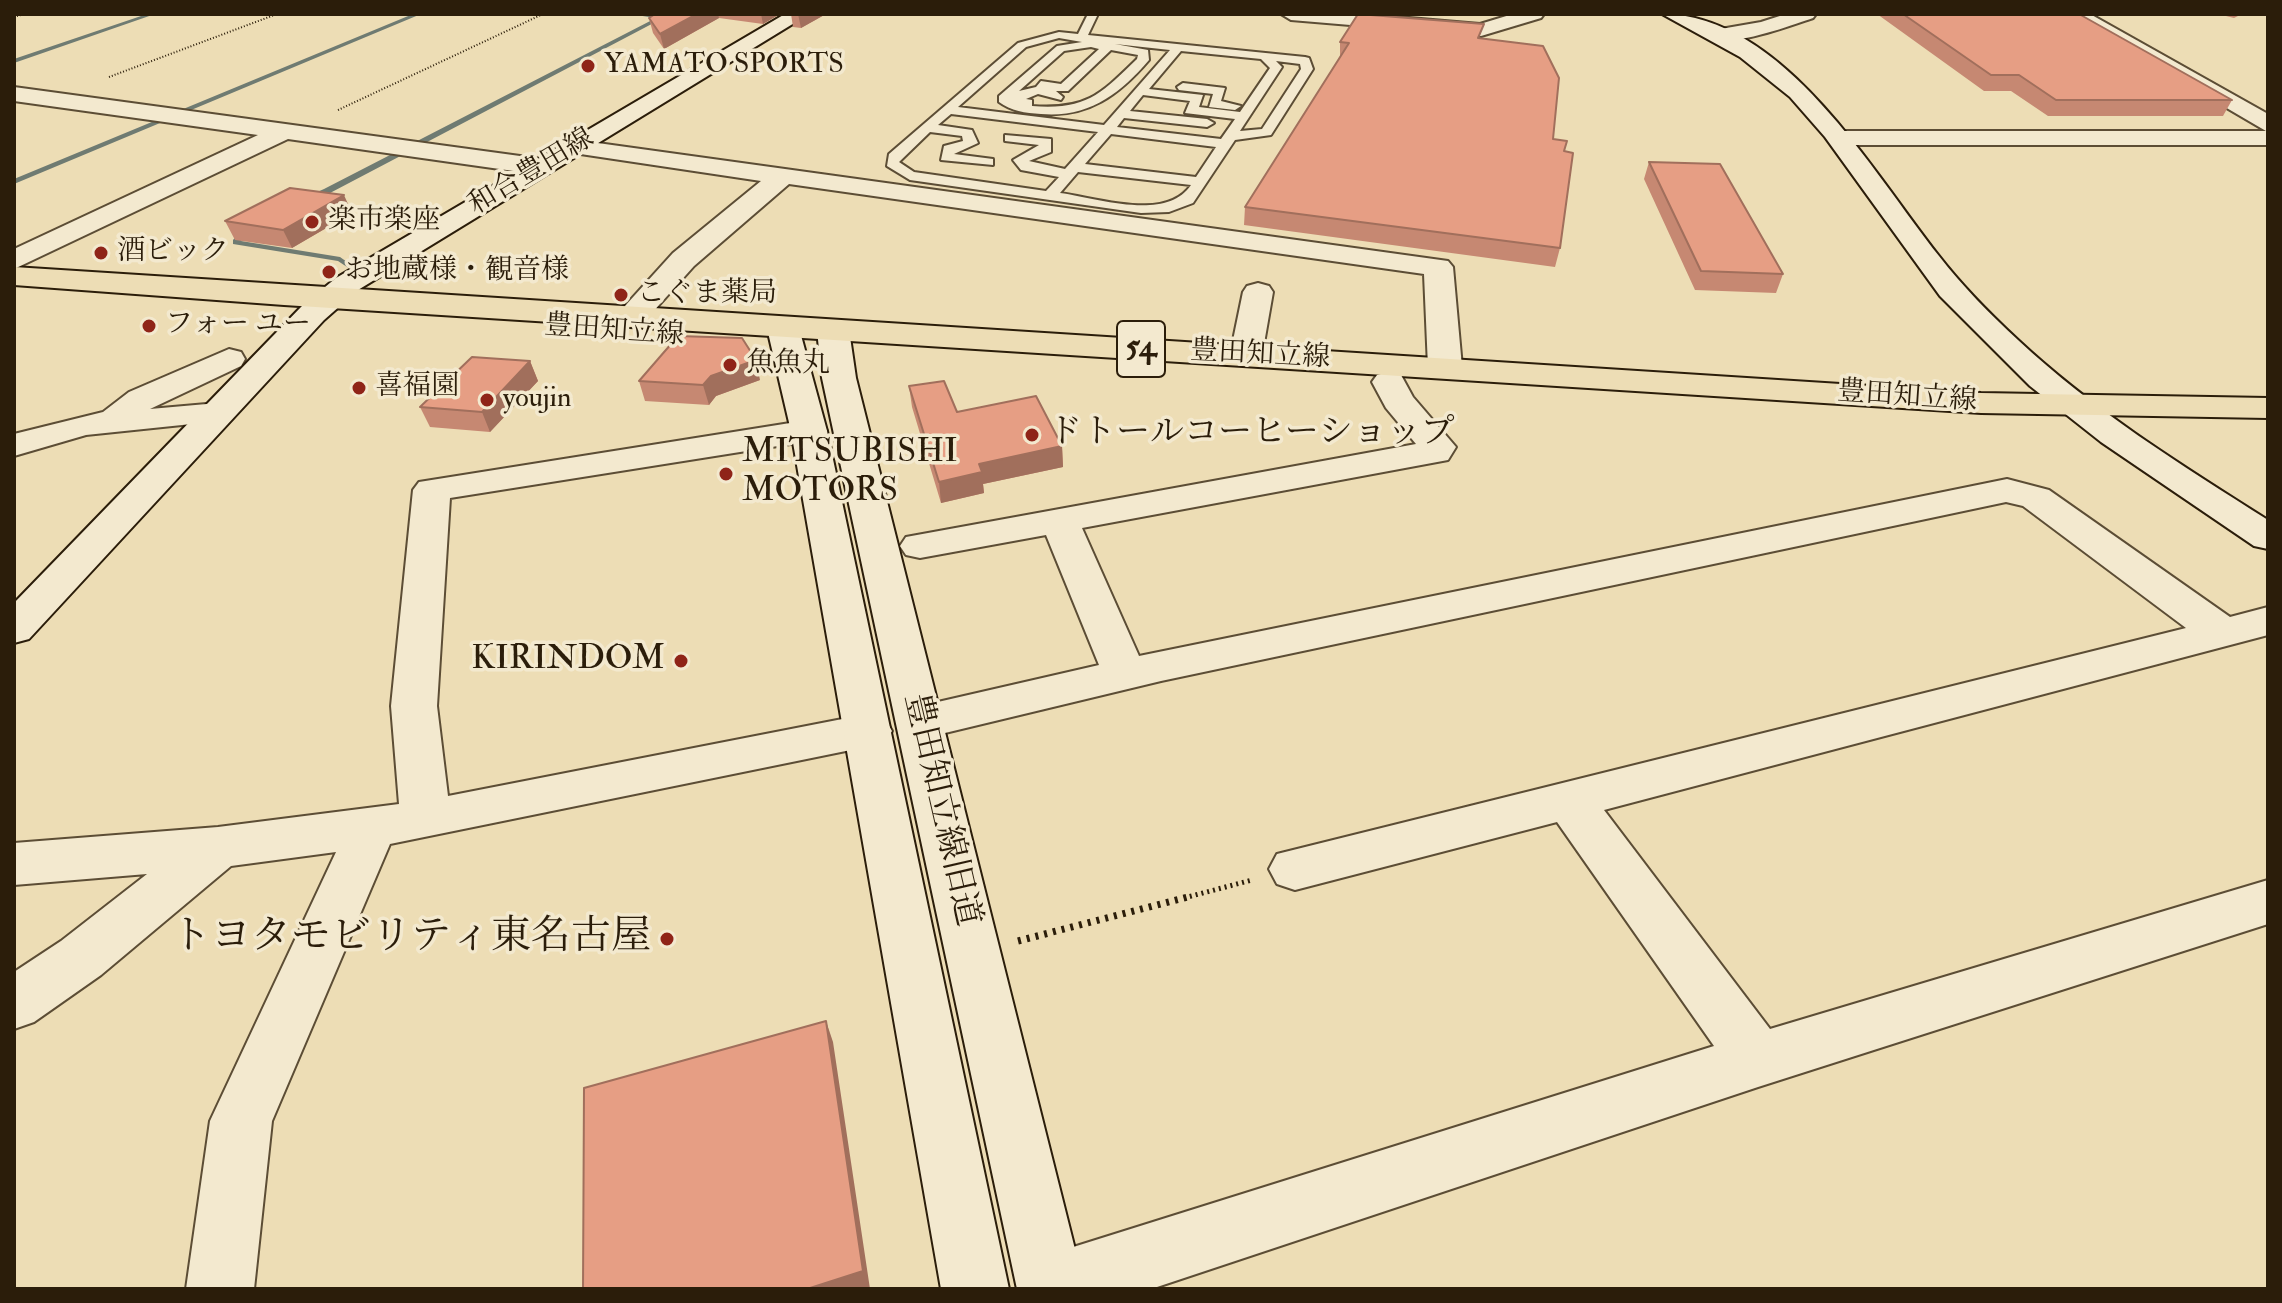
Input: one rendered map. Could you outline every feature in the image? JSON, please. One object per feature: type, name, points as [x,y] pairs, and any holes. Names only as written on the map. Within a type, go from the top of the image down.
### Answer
[{"type":"main road","name":"豊田知立線","points":[[14,276],[321,306],[835,339],[1389,382],[2083,415],[2268,430]]},
{"type":"main road","name":"豊田知立線","points":[[14,295],[631,317],[784,336]]},
{"type":"main road","name":"豊田知立線","points":[[835,339],[1246,355],[1445,367],[1981,403],[2083,415],[2268,408]]},
{"type":"street","name":"和合豊田線","points":[[14,629],[321,306],[347,284],[799,14]]},
{"type":"street","points":[[1291,14],[1481,30],[1534,14]]},
{"type":"street","points":[[1672,14],[1716,35],[1761,62],[1795,89],[1839,138],[1917,249],[1969,311],[2023,366],[2083,415],[2268,537]]},
{"type":"street","points":[[1716,35],[1764,28],[1806,14]]},
{"type":"street","points":[[2076,14],[2268,124]]},
{"type":"street","points":[[14,94],[542,167]]},
{"type":"street","points":[[14,113],[51,99]]},
{"type":"street","points":[[14,260],[288,132]]},
{"type":"street","points":[[1839,138],[2268,138]]},
{"type":"street","points":[[576,147],[1438,267],[1445,367]]},
{"type":"street","points":[[631,317],[651,292],[691,254],[783,176]]},
{"type":"street","points":[[1246,355],[1258,292]]},
{"type":"street","name":"豊田知立線旧道","points":[[784,336],[809,431],[975,1289]]},
{"type":"street","name":"豊田知立線旧道","points":[[835,339],[839,378],[1051,1289]]},
{"type":"street","points":[[113,422],[141,399],[229,359]]},
{"type":"street","points":[[920,546],[1435,452],[1438,447],[1398,401],[1389,382]]},
{"type":"street","points":[[14,445],[83,425],[218,413]]},
{"type":"street","points":[[220,1289],[241,1121],[399,824],[414,706],[432,490],[809,431]]},
{"type":"street","points":[[920,722],[1125,674],[2007,490],[2036,498],[2245,627]]},
{"type":"street","points":[[1059,520],[1125,674]]},
{"type":"street","points":[[1295,869],[2245,627]]},
{"type":"street","points":[[14,864],[218,847],[399,824],[868,731]]},
{"type":"street","points":[[1569,800],[1758,1060]]},
{"type":"street","points":[[14,1004],[81,958],[218,847]]},
{"type":"street","points":[[1051,1289],[1758,1060],[2268,902]]},
{"type":"lane","points":[[1069,87],[1095,45],[1093,14]]},
{"type":"lane","points":[[950,110],[982,114],[1084,110],[1143,60],[1144,52],[1042,38],[1022,45],[894,157],[892,163],[910,176],[1088,201],[1138,197],[1169,208],[1188,200],[1276,67],[1264,56]]},
{"type":"lane","points":[[1118,113],[1237,126],[1266,132],[1307,69],[1305,61],[1179,46],[1095,45],[1061,48],[1003,99],[1011,106],[1105,128],[1237,126]]},
{"type":"lane","points":[[1050,196],[1105,128],[1179,46]]},
{"type":"lane","points":[[1069,87],[1109,57],[1127,50]]},
{"type":"lane","points":[[1024,79],[1049,78],[1058,70],[1069,87],[1072,107],[1108,92]]},
{"type":"lane","points":[[1024,79],[1108,92]]},
{"type":"lane","points":[[1145,83],[1232,82]]},
{"type":"lane","points":[[1145,83],[1199,98],[1190,110],[1237,126]]},
{"type":"lane","points":[[1145,83],[1221,91],[1213,104],[1237,126]]},
{"type":"lane","points":[[1248,84],[1263,85]]},
{"type":"lane","points":[[1028,110],[1019,97],[1036,90],[1069,87],[1108,92]]},
{"type":"lane","points":[[982,114],[1002,146],[1028,110]]},
{"type":"lane","points":[[930,128],[967,133],[971,143],[949,149],[946,157],[991,158],[966,184]]},
{"type":"lane","points":[[1010,138],[1046,142],[1046,149],[1020,160],[1026,167],[1201,182]]},
{"type":"lane","points":[[1086,151],[1102,153]]},
{"type":"lane","points":[[1196,164],[1212,166]]},
{"type":"lane","points":[[1088,201],[1138,197]]},
{"type":"path","points":[[14,17],[24,14]]},
{"type":"path","points":[[51,99],[277,14]]},
{"type":"path","points":[[288,132],[543,14]]},
{"type":"path","points":[[1006,944],[1295,869]]},
{"type":"building","points":[[655,14],[697,14],[660,34],[649,18]]},
{"type":"building","points":[[1358,14],[1484,24],[1478,38],[1543,46],[1559,78],[1553,139],[1567,141],[1564,151],[1573,153],[1560,248],[1245,207],[1349,43],[1340,42]]},
{"type":"building","points":[[1903,14],[2079,14],[2232,100],[2056,100],[2019,75],[1991,75]]},
{"type":"building","points":[[1649,162],[1720,164],[1783,274],[1701,271]]},
{"type":"building","points":[[290,188],[344,195],[283,230],[225,221]]},
{"type":"building","points":[[678,336],[742,338],[756,360],[711,376],[703,385],[639,381]]},
{"type":"building","points":[[472,357],[530,361],[482,412],[420,407]]},
{"type":"building","points":[[944,381],[957,412],[1036,396],[1062,446],[979,464],[982,472],[939,482],[909,386]]},
{"type":"building","points":[[826,1021],[863,1271],[807,1289],[583,1289],[584,1088]]},
{"type":"waterway","points":[[14,61],[152,14]]},
{"type":"waterway","points":[[14,182],[418,14]]},
{"type":"waterway","points":[[310,197],[662,17],[632,14]]},
{"type":"waterway","points":[[248,228],[236,242],[340,259],[350,267]]},
{"type":"place","name":"YAMATO SPORTS","points":[[588,66]]},
{"type":"place","name":"楽市楽座","points":[[312,222]]},
{"type":"place","name":"酒ビック","points":[[101,253]]},
{"type":"place","name":"お地蔵様・観音様","points":[[329,272]]},
{"type":"place","name":"こぐま薬局","points":[[621,295]]},
{"type":"place","name":"フォー ユー","points":[[149,326]]},
{"type":"place","name":"魚魚丸","points":[[730,365]]},
{"type":"place","name":"喜福園","points":[[359,388]]},
{"type":"place","name":"youjin","points":[[487,400]]},
{"type":"place","name":"ドトールコーヒーショップ","points":[[1032,435]]},
{"type":"place","name":"MITSUBISHI MOTORS","points":[[726,474]]},
{"type":"place","name":"KIRINDOM","points":[[681,661]]},
{"type":"place","name":"トヨタモビリティ東名古屋","points":[[667,939]]}]
